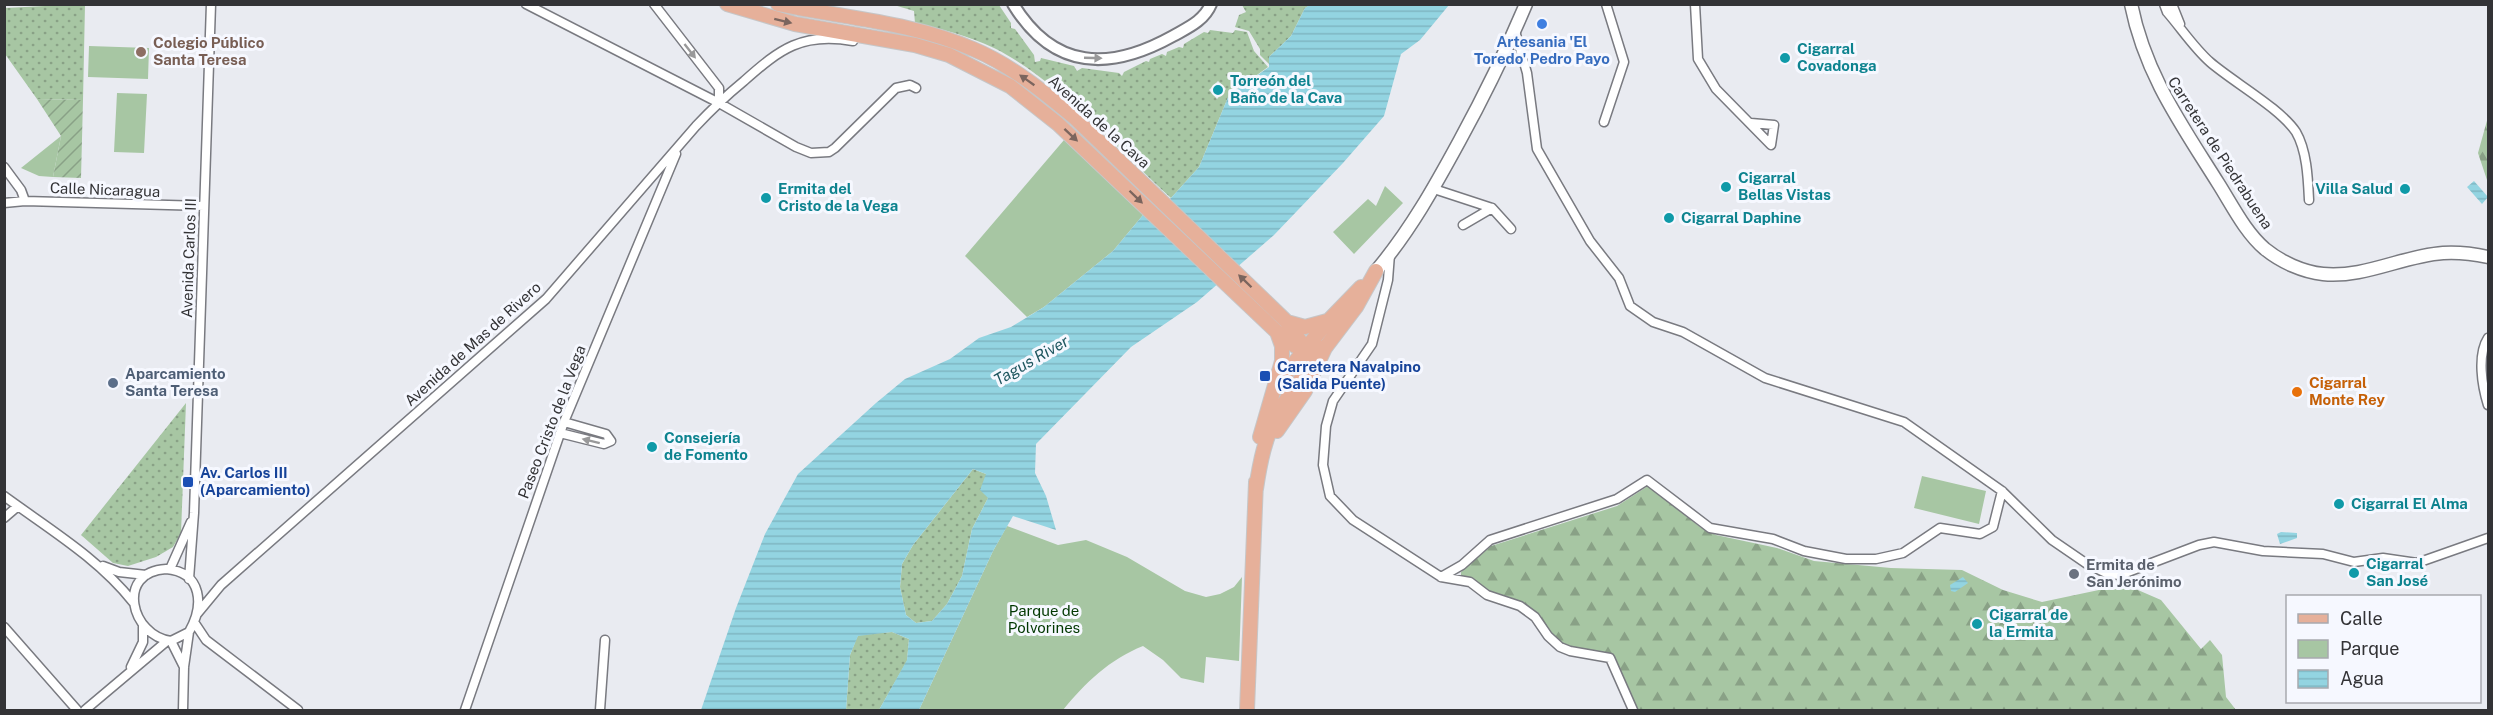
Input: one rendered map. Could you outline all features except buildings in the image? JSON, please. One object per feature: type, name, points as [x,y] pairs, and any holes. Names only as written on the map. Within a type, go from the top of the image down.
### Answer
[{"type":"main road","name":"Avenida de la Cava","points":[[727,4],[795,24],[915,45],[949,55],[972,65],[1028,99],[1093,156],[1232,289],[1282,327]]},
{"type":"main road","name":"Avenida de la Cava","points":[[778,4],[927,32],[975,49],[1005,65],[1037,87],[1103,146],[1282,327]]},
{"type":"main road","points":[[1269,402],[1288,368],[1390,254],[1434,189],[1496,73],[1526,4]]},
{"type":"main road","name":"Carretera de Piedrabuena","points":[[2130,4],[2144,54],[2164,98],[2248,230],[2266,250],[2292,266],[2308,271],[2336,274],[2363,272],[2435,254],[2472,254],[2488,257]]},
{"type":"main road","points":[[2472,254],[2488,264]]},
{"type":"main road","points":[[1256,489],[1278,429],[1305,391],[1325,348],[1356,307],[1376,270]]},
{"type":"main road","points":[[1282,327],[1305,327],[1329,320]]},
{"type":"main road","points":[[1256,489],[1263,450],[1270,430],[1278,411],[1308,367],[1311,357],[1306,347],[1282,327]]},
{"type":"main road","points":[[1247,711],[1257,447],[1283,354],[1282,327]]},
{"type":"main road","points":[[1306,347],[1325,348]]},
{"type":"street","name":"Avenida Carlos III","points":[[189,579],[194,513],[211,4]]},
{"type":"street","points":[[526,4],[719,103],[805,151],[820,153],[835,148],[896,88],[910,85],[916,88]]},
{"type":"street","points":[[654,4],[719,88],[719,103]]},
{"type":"street","points":[[1013,4],[1037,36],[1069,54],[1086,59],[1127,57],[1143,51],[1197,22],[1208,11],[1211,4]]},
{"type":"street","points":[[1605,122],[1624,62],[1606,4]]},
{"type":"street","points":[[1695,4],[1698,59],[1716,89],[1751,123]]},
{"type":"street","points":[[2164,4],[2167,12],[2208,60],[2284,116],[2297,134],[2308,173],[2309,200]]},
{"type":"street","points":[[2172,4],[2182,30]]},
{"type":"street","points":[[1515,31],[1527,74],[1538,149],[1590,241],[1619,278],[1630,306],[1653,322],[1683,332],[1766,378],[1904,422],[2002,491],[2052,540],[2087,564],[2108,574],[2120,575],[2199,545],[2214,543],[2262,551],[2324,554],[2354,562],[2384,558],[2417,563],[2488,538]]},
{"type":"street","name":"Avenida de la Cava","points":[[774,54],[808,40],[827,38],[898,48],[972,65]]},
{"type":"street","name":"Avenida de Mas de Rivero","points":[[196,618],[221,585],[546,299],[696,126],[774,54]]},
{"type":"street","name":"Paseo Cristo de la Vega","points":[[465,711],[564,422],[678,148]]},
{"type":"street","points":[[4,167],[21,190],[25,201]]},
{"type":"street","points":[[1434,189],[1492,208],[1511,229]]},
{"type":"street","name":"Calle Nicaragua","points":[[4,203],[25,201],[204,206]]},
{"type":"street","points":[[1463,225],[1492,208]]},
{"type":"street","points":[[1390,254],[1388,280],[1372,344],[1333,401],[1326,426],[1323,465],[1330,496],[1353,520],[1441,577],[1470,582],[1487,595],[1520,606],[1535,617],[1548,636],[1560,647],[1610,658],[1632,711]]},
{"type":"street","points":[[2488,338],[2483,346],[2483,388],[2488,405]]},
{"type":"street","points":[[560,433],[604,444],[611,441],[606,434],[564,422]]},
{"type":"street","points":[[1441,577],[1461,565],[1490,540],[1617,499],[1647,480],[1710,528],[1773,539],[1804,550],[1846,559],[1876,560],[1903,553],[1940,528],[1980,534],[1993,528],[2002,491]]},
{"type":"street","points":[[4,496],[100,566],[116,580],[133,602],[143,625],[143,642],[129,672]]},
{"type":"street","points":[[4,518],[18,506]]},
{"type":"street","name":"Avenida Carlos III","points":[[170,569],[194,513]]},
{"type":"street","points":[[100,566],[119,572],[146,575],[158,570],[170,569],[181,572],[196,588],[200,601],[196,618],[186,636],[183,711]]},
{"type":"street","points":[[133,602],[135,589],[146,575]]},
{"type":"street","points":[[196,588],[206,591],[221,585]]},
{"type":"street","points":[[196,618],[206,640]]},
{"type":"street","points":[[143,625],[155,636],[169,641],[184,667]]},
{"type":"street","points":[[4,627],[77,711]]},
{"type":"street","points":[[85,711],[169,641],[186,636],[206,640],[298,711]]},
{"type":"street","points":[[600,711],[605,640]]},
{"type":"green space","points":[[85,5],[83,100],[37,99],[5,54],[5,8]]},
{"type":"green space","points":[[894,5],[999,5],[1011,23],[1011,28],[1015,29],[1034,55],[1035,62],[1040,61],[1041,58],[1074,66],[1077,71],[1082,68],[1119,73],[1122,76],[1124,72],[1146,61],[1149,62],[1150,59],[1162,54],[1166,56],[1167,52],[1179,47],[1183,48],[1184,44],[1210,30],[1247,32],[1254,51],[1268,67],[1229,95],[1199,167],[1171,198],[1064,96],[1018,61],[985,44],[955,33],[915,23],[914,11]],"holes":[[[1218,81],[1226,89],[1217,99],[1209,90]]]},
{"type":"green space","points":[[1242,5],[1311,5],[1305,8],[1291,36],[1269,57],[1269,64],[1260,55],[1260,49],[1249,31],[1235,27],[1239,15],[1246,12]]},
{"type":"green space","points":[[89,46],[149,48],[148,79],[88,77]]},
{"type":"green space","points":[[117,93],[147,94],[144,153],[114,152]]},
{"type":"green space","points":[[37,99],[83,100],[81,178],[53,177],[61,136]]},
{"type":"green space","points":[[2488,117],[2488,183],[2478,153]]},
{"type":"green space","points":[[61,136],[53,177],[39,176],[21,168]]},
{"type":"green space","points":[[1064,140],[1143,215],[1113,251],[1044,307],[1027,317],[965,256]]},
{"type":"green space","points":[[1385,186],[1403,203],[1354,254],[1333,232],[1368,199],[1376,206]]},
{"type":"green space","points":[[186,403],[181,533],[173,547],[156,557],[128,566],[113,563],[81,535]]},
{"type":"green space","points":[[973,469],[986,474],[988,498],[972,529],[962,576],[947,604],[932,621],[916,623],[906,615],[900,587],[902,564],[913,545]]},
{"type":"green space","points":[[1922,476],[1986,491],[1979,524],[1914,508]]},
{"type":"green space","points":[[1648,486],[1700,527],[1716,535],[1777,548],[1814,561],[1891,568],[1962,570],[2003,590],[2042,602],[2113,587],[2131,587],[2161,600],[2201,649],[2210,640],[2222,655],[2226,697],[2236,710],[1633,710],[1611,658],[1560,647],[1535,616],[1461,578],[1461,572],[1491,546],[1617,506]]},
{"type":"green space","name":"Parque de Polvorines","points":[[1007,526],[1058,545],[1086,540],[1127,557],[1185,591],[1206,597],[1220,594],[1234,587],[1242,577],[1239,661],[1206,657],[1204,683],[1181,678],[1163,660],[1143,646],[1131,651],[1099,673],[1063,710],[919,710],[993,551]]},
{"type":"green space","points":[[892,632],[909,639],[907,661],[879,710],[846,710],[850,655],[858,635]]},
{"type":"water","name":"Tagus River","points":[[1311,4],[1449,5],[1420,40],[1401,54],[1384,116],[1343,163],[1274,235],[1197,302],[1131,347],[1036,444],[1035,473],[1046,496],[1056,530],[1013,516],[993,551],[919,710],[879,710],[907,660],[909,639],[892,632],[858,636],[850,655],[846,710],[701,710],[736,608],[765,534],[798,474],[905,379],[950,359],[979,338],[1011,327],[1044,307],[1113,251],[1143,215],[1171,198],[1199,167],[1229,95],[1269,67],[1269,57],[1291,36],[1305,8]],"holes":[[[973,469],[986,474],[980,490],[988,498],[972,529],[962,576],[947,604],[932,621],[916,623],[906,615],[900,587],[902,564],[913,545]]]},
{"type":"water","points":[[2474,181],[2488,197],[2482,204],[2467,187]]},
{"type":"water","points":[[2297,533],[2297,538],[2280,544],[2277,534]]},
{"type":"water","points":[[1963,577],[1968,583],[1955,592],[1951,591],[1950,585]]},
{"type":"place","name":"Artesania 'El Toredo' Pedro Payo","points":[[1542,24]]},
{"type":"place","name":"Colegio Público Santa Teresa","points":[[141,52]]},
{"type":"place","name":"Cigarral Covadonga","points":[[1785,58]]},
{"type":"place","name":"Torreón del Baño de la Cava","points":[[1218,90]]},
{"type":"place","name":"Cigarral Bellas Vistas","points":[[1726,187]]},
{"type":"place","name":"Villa Salud","points":[[2405,189]]},
{"type":"place","name":"Ermita del Cristo de la Vega","points":[[766,198]]},
{"type":"place","name":"Cigarral Daphine","points":[[1669,218]]},
{"type":"place","name":"Carretera Navalpino (Salida Puente)","points":[[1265,376]]},
{"type":"place","name":"Aparcamiento Santa Teresa","points":[[113,383]]},
{"type":"place","name":"Cigarral Monte Rey","points":[[2297,392]]},
{"type":"place","name":"Consejería de Fomento","points":[[652,447]]},
{"type":"place","name":"Av. Carlos III (Aparcamiento)","points":[[188,482]]},
{"type":"place","name":"Cigarral El Alma","points":[[2339,504]]},
{"type":"place","name":"Cigarral San José","points":[[2354,573]]},
{"type":"place","name":"Ermita de San Jerónimo","points":[[2074,574]]},
{"type":"place","name":"Cigarral de la Ermita","points":[[1977,624]]}]
